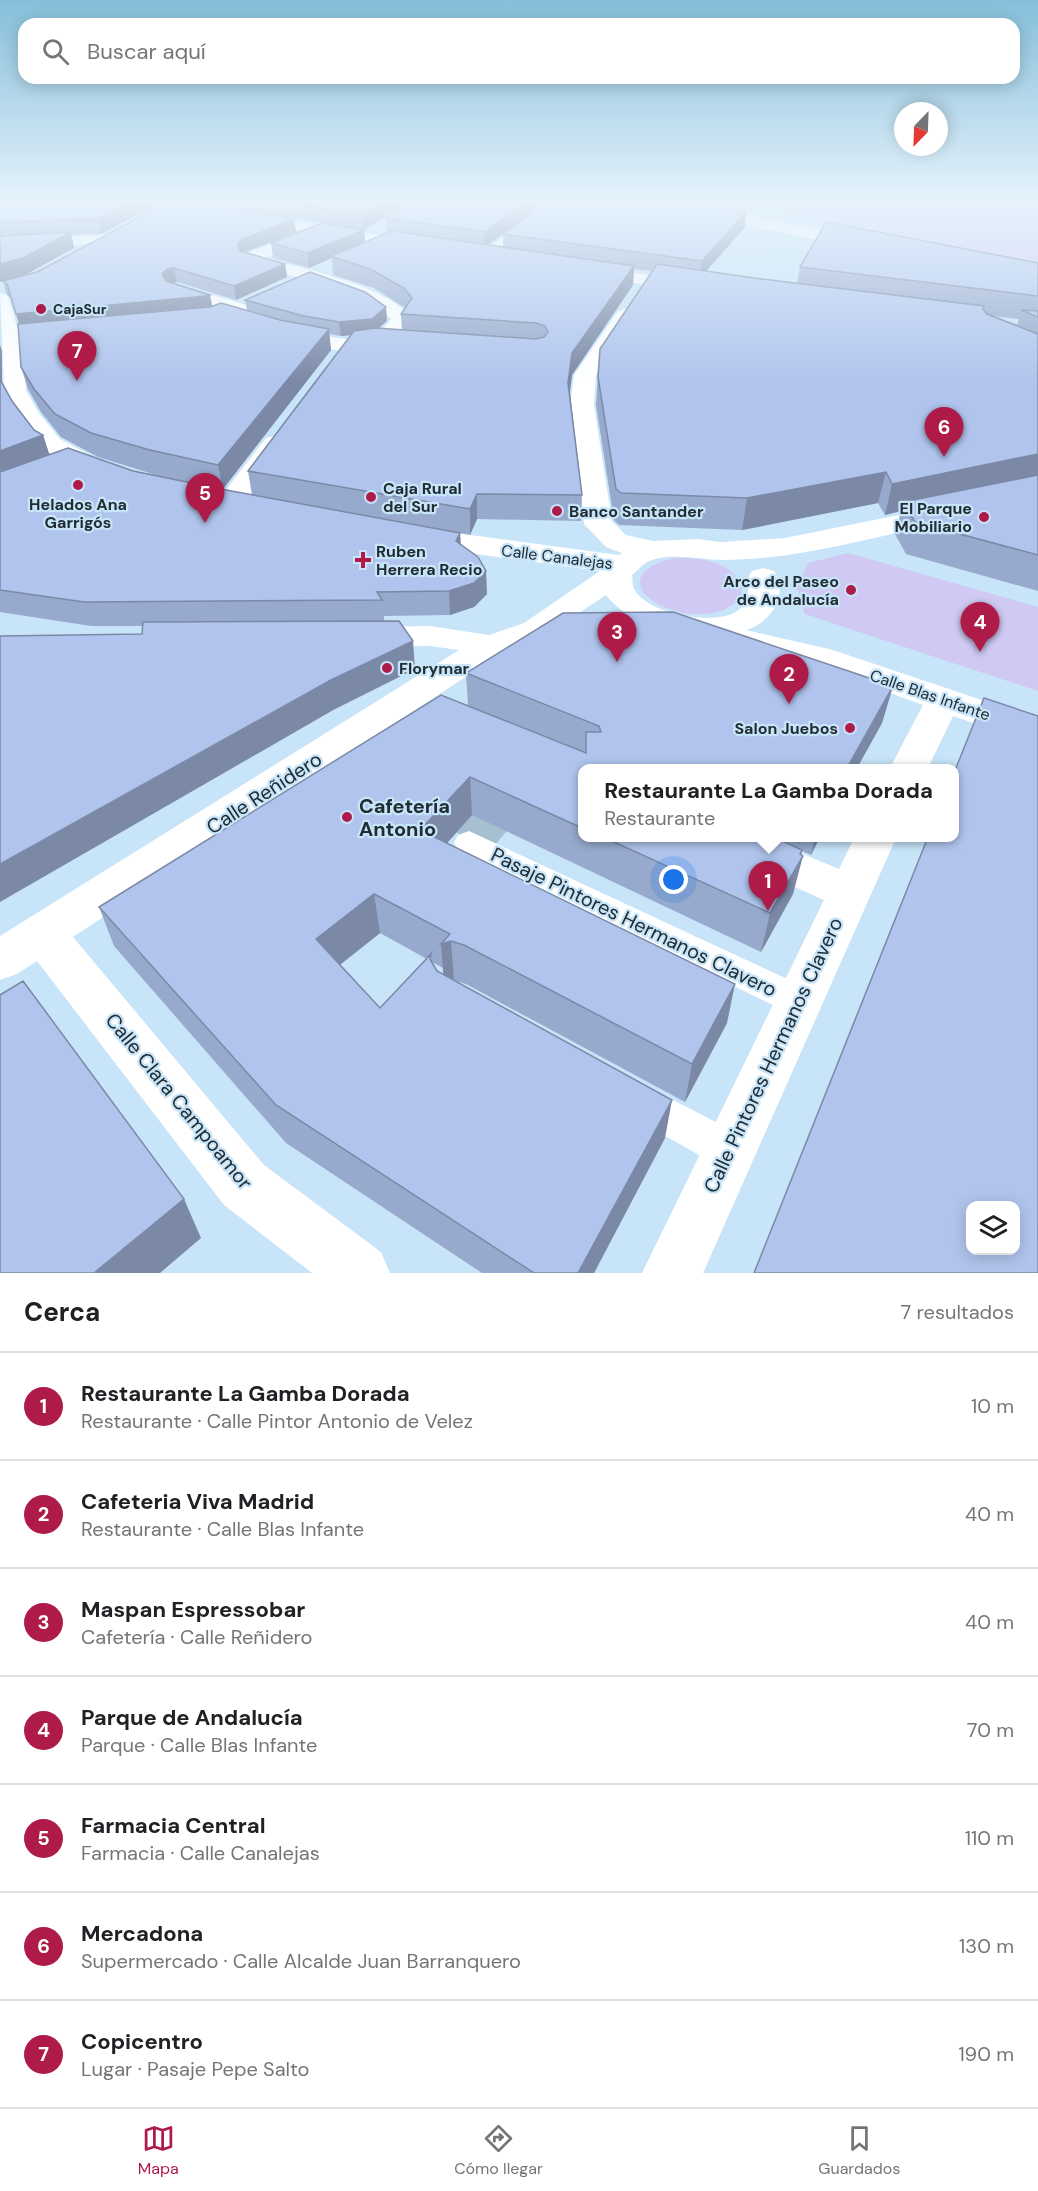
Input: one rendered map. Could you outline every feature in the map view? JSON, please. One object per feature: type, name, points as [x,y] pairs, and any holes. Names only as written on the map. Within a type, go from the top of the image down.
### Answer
[{"type":"street","points":[[176,289],[225,314],[341,354],[388,336],[401,318],[396,311],[373,298],[262,263]]},
{"type":"street","points":[[290,286],[340,264]]},
{"type":"street","points":[[578,270],[706,288]]},
{"type":"street","points":[[648,280],[585,375],[582,405],[598,524],[616,541],[635,548],[653,550],[697,548],[721,551],[785,547],[969,508]]},
{"type":"street","points":[[4,292],[15,345],[15,390],[28,414],[51,444],[75,457],[128,477]]},
{"type":"street","points":[[225,314],[260,300]]},
{"type":"street","points":[[378,341],[410,344]]},
{"type":"street","points":[[232,502],[286,428]]},
{"type":"street","points":[[43,470],[75,457]]},
{"type":"street","name":"Calle Canalejas","points":[[391,532],[620,569]]},
{"type":"street","points":[[620,569],[618,590],[635,607],[674,623],[726,626],[752,616],[785,547]]},
{"type":"street","name":"Calle Reñidero","points":[[530,631],[636,556],[653,550]]},
{"type":"street","name":"Calle Blas Infante","points":[[721,551],[749,562],[788,631],[821,657]]},
{"type":"street","name":"Calle Reñidero","points":[[0,960],[423,707],[491,645],[530,631],[601,622],[674,623]]},
{"type":"street","name":"Calle Blas Infante","points":[[674,623],[821,657],[1038,732]]},
{"type":"street","points":[[336,637],[430,636],[491,645]]},
{"type":"street","points":[[911,764],[944,700]]},
{"type":"street","points":[[735,842],[848,891]]},
{"type":"street","name":"Calle Pintores Hermanos Clavero","points":[[672,1273],[872,842]]},
{"type":"street","name":"Calle Clara Campoamor","points":[[43,934],[244,1185],[360,1273]]},
{"type":"lane","name":"Pasaje Pintores Hermanos Clavero","points":[[469,843],[799,1001]]},
{"type":"lane","points":[[617,1088],[729,1150]]},
{"type":"shaded area","points":[[848,553],[1038,607],[1038,691],[805,614],[797,587],[808,563]]},
{"type":"shaded area","points":[[674,558],[705,560],[725,567],[739,579],[742,586],[738,600],[720,611],[701,614],[664,607],[649,598],[641,588],[641,577],[651,567]]},
{"type":"building","points":[[53,263],[285,264],[234,286],[174,268],[167,269],[162,274],[166,281],[210,295],[206,296],[16,314],[7,284],[3,281],[37,272]]},
{"type":"building","points":[[353,263],[616,263],[634,266],[572,353],[568,383],[582,495],[477,494],[470,509],[248,471],[354,331],[376,328],[536,339],[544,337],[548,332],[545,326],[536,323],[401,314],[412,298],[404,288],[372,270]]},
{"type":"building","points":[[802,263],[1038,263],[1038,296],[800,267]]},
{"type":"building","points":[[657,264],[984,306],[983,309],[987,314],[1038,334],[1038,454],[892,484],[886,472],[747,498],[621,493],[616,489],[598,377],[600,349]]},
{"type":"building","points":[[310,272],[365,292],[386,307],[372,319],[339,322],[304,316],[245,300]]},
{"type":"building","points":[[221,303],[280,320],[329,329],[218,465],[150,450],[91,433],[55,414],[34,389],[21,367],[18,324],[210,307]]},
{"type":"building","points":[[1021,310],[1038,311],[1038,317]]},
{"type":"building","points":[[0,379],[12,401],[34,430],[43,435],[0,451]]},
{"type":"building","points":[[68,448],[133,471],[460,533],[456,541],[478,557],[486,571],[474,583],[449,591],[377,592],[382,600],[84,602],[0,590],[0,472]]},
{"type":"building","points":[[1038,475],[1038,555],[915,522],[903,502]]},
{"type":"building","points":[[673,612],[893,686],[849,764],[578,764],[578,826],[470,777],[420,830],[735,984],[692,1064],[464,945],[451,941],[441,944],[450,934],[374,894],[316,939],[380,1008],[431,954],[430,959],[437,971],[672,1100],[578,1273],[534,1273],[276,1105],[99,907],[441,695],[586,753],[586,732],[601,732],[599,726],[466,673],[563,613]]},
{"type":"building","points":[[399,621],[413,641],[331,680],[0,864],[0,636],[142,634],[143,622]]},
{"type":"building","points":[[984,698],[1038,716],[1038,1273],[754,1273],[926,842],[959,842],[958,764]]},
{"type":"building","points":[[614,842],[785,842],[802,850],[800,854],[803,856],[770,913]]},
{"type":"building","points":[[23,981],[184,1199],[94,1273],[0,1273],[0,995]]},
{"type":"tunnel","points":[[469,843],[516,788]]},
{"type":"place","name":"CajaSur","points":[[41,309]]},
{"type":"place","name":"Copicentro","points":[[77,381]]},
{"type":"place","name":"Mercadona","points":[[944,457]]},
{"type":"place","name":"Helados Ana Garrigós","points":[[78,485]]},
{"type":"place","name":"Caja Rural del Sur","points":[[371,497]]},
{"type":"place","name":"Banco Santander","points":[[557,511]]},
{"type":"place","name":"El Parque Mobiliario","points":[[984,517]]},
{"type":"place","name":"Farmacia Central","points":[[205,523]]},
{"type":"place","name":"Ruben Herrera Recio","points":[[363,560]]},
{"type":"place","name":"Arco del Paseo de Andalucía","points":[[851,590]]},
{"type":"place","name":"Parque de Andalucía","points":[[980,652]]},
{"type":"place","name":"Maspan Espressobar","points":[[617,662]]},
{"type":"place","name":"Florymar","points":[[387,668]]},
{"type":"place","name":"Cafeteria Viva Madrid","points":[[789,704]]},
{"type":"place","name":"Salon Juebos","points":[[850,728]]},
{"type":"place","name":"Cafetería Antonio","points":[[347,817]]},
{"type":"place","name":"Restaurante La Gamba Dorada","points":[[768,911]]}]
